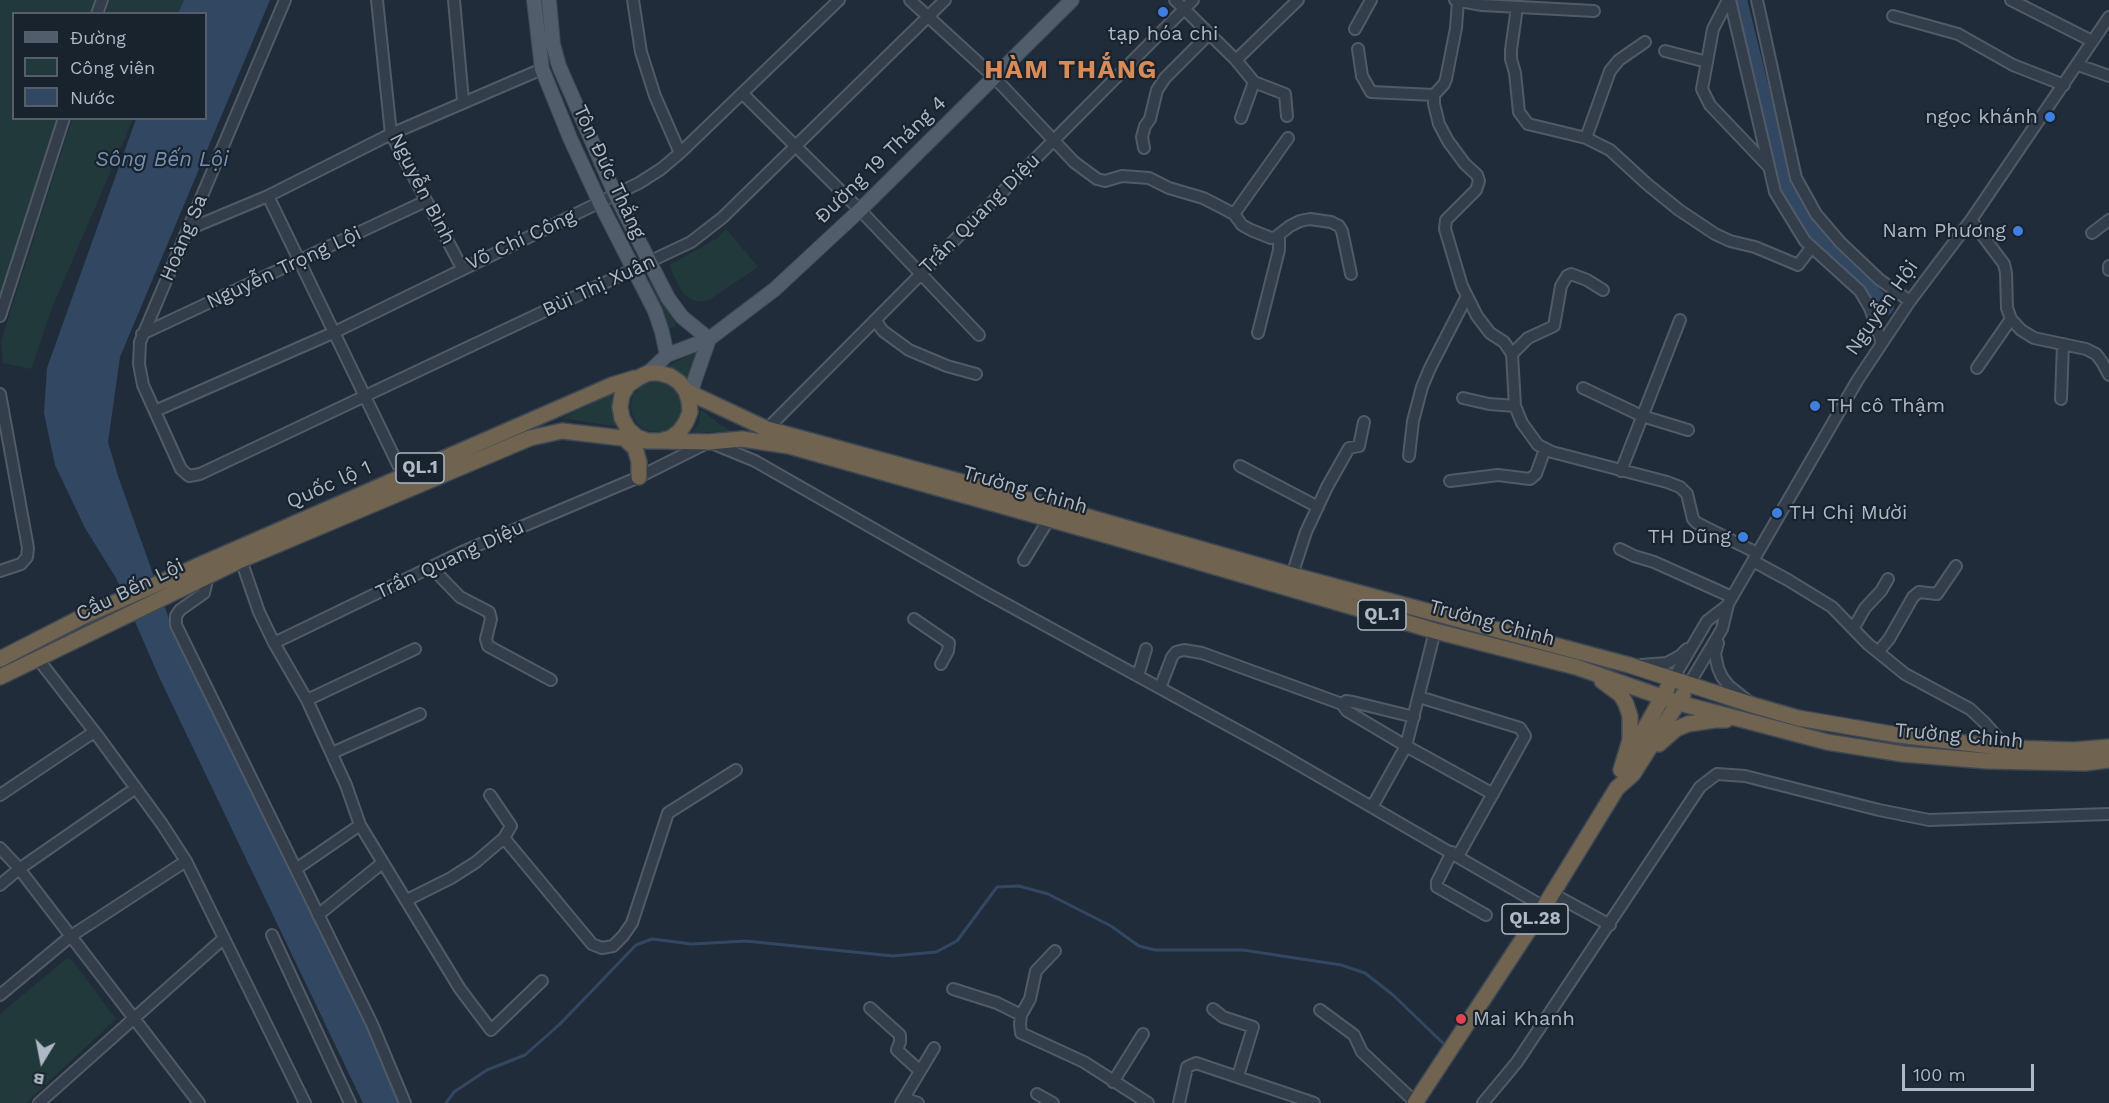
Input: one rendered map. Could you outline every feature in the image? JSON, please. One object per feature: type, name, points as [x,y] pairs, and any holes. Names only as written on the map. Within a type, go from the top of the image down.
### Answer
[{"type":"highway","name":"QL.1","points":[[643,375],[659,373],[670,376],[679,382],[689,395]]},
{"type":"highway","points":[[643,375],[628,385],[622,395],[620,407],[622,418],[628,429],[637,436],[654,441],[671,438],[680,431],[690,412],[689,395]]},
{"type":"highway","name":"Quốc lộ 1","points":[[206,569],[403,475],[612,385],[643,375]]},
{"type":"highway","name":"Trường Chinh","points":[[689,395],[766,429],[1292,575],[1629,665],[1798,718],[1936,741],[2007,748],[2074,750],[2109,747]]},
{"type":"highway","name":"Quốc lộ 1","points":[[206,569],[242,560],[530,438],[562,431],[654,441]]},
{"type":"highway","points":[[625,439],[635,447],[639,462],[639,477]]},
{"type":"highway","name":"Trường Chinh","points":[[654,441],[709,442],[742,439],[789,446],[1435,630],[1576,667],[1678,703],[1827,742],[1942,758],[2044,763],[2085,763],[2109,760]]},
{"type":"highway","name":"Cầu Bến Lội","points":[[0,659],[80,618],[206,569]]},
{"type":"highway","name":"Cầu Bến Lội","points":[[38,659],[206,569]]},
{"type":"highway","name":"QL.1","points":[[0,677],[38,659]]},
{"type":"highway","points":[[1576,667],[1610,685],[1621,695],[1626,704],[1630,716],[1627,772]]},
{"type":"highway","name":"Nguyễn Hội","points":[[1627,772],[1673,679]]},
{"type":"highway","name":"Nguyễn Hội","points":[[1418,1101],[1450,1048],[1544,907],[1627,772],[1678,703],[1689,684]]},
{"type":"highway","points":[[1627,772],[1665,737],[1688,724],[1715,720],[1753,722]]},
{"type":"main road","name":"Tôn Đức Thắng","points":[[534,0],[542,69],[600,203],[655,311],[667,355]]},
{"type":"main road","name":"Tôn Đức Thắng","points":[[549,0],[553,44],[559,66],[615,194],[668,298],[681,317],[709,339]]},
{"type":"main road","name":"Đường 19 Tháng 4","points":[[643,375],[667,355],[709,339],[775,289],[860,210],[1072,0]]},
{"type":"main road","points":[[689,395],[709,339]]},
{"type":"street","name":"Hoàng Sa","points":[[189,476],[181,469],[141,374],[139,352],[142,334],[189,230],[285,0]]},
{"type":"street","name":"Nguyễn Bình","points":[[377,0],[391,134],[462,268]]},
{"type":"street","points":[[454,0],[463,102]]},
{"type":"street","points":[[633,0],[640,52],[680,153]]},
{"type":"street","name":"Võ Chí Công","points":[[155,411],[335,332],[462,268],[600,203],[661,169],[743,94],[839,0]]},
{"type":"street","points":[[910,0],[994,77],[1074,162],[1101,181],[1122,176],[1149,178],[1169,188],[1203,198],[1234,214],[1242,225],[1271,238],[1279,236],[1300,221],[1310,219],[1331,222],[1339,226],[1342,231],[1351,274]]},
{"type":"street","name":"Bùi Thị Xuân","points":[[189,476],[200,474],[366,396],[650,262],[702,234],[722,218],[795,148],[945,0]]},
{"type":"street","points":[[1174,0],[1236,60],[1254,82],[1285,94],[1287,116]]},
{"type":"street","name":"Trần Quang Diệu","points":[[766,429],[1193,0]]},
{"type":"street","points":[[1236,60],[1298,0]]},
{"type":"street","points":[[1355,29],[1371,0]]},
{"type":"street","points":[[1729,0],[1713,29],[1702,82],[1704,96],[1769,167]]},
{"type":"street","points":[[1729,0],[1775,192],[1795,228],[1811,248],[1860,291],[1870,308],[1882,343]]},
{"type":"street","points":[[1757,0],[1796,178],[1816,214],[1839,242],[1880,280],[1910,301]]},
{"type":"street","points":[[2011,0],[2092,41]]},
{"type":"street","points":[[1358,49],[1362,76],[1371,93],[1434,95],[1446,79],[1456,28],[1457,1],[1594,11]]},
{"type":"street","points":[[1517,7],[1511,50],[1519,112],[1528,124],[1587,138],[1610,150],[1661,197],[1715,234],[1730,241],[1755,247],[1798,265],[1811,248]]},
{"type":"street","points":[[1893,16],[1958,34],[2013,65],[2064,85]]},
{"type":"street","name":"Nguyễn Hội","points":[[1689,684],[1722,629],[1730,601],[1857,381],[1910,301],[1971,220],[2109,17]]},
{"type":"street","points":[[1144,148],[1142,137],[1151,116],[1157,90],[1165,78],[1208,35]]},
{"type":"street","points":[[1587,138],[1610,71],[1619,60],[1645,42]]},
{"type":"street","points":[[1665,51],[1707,62]]},
{"type":"street","points":[[2078,65],[2109,76]]},
{"type":"street","points":[[189,230],[268,195],[391,134],[542,69]]},
{"type":"street","points":[[1241,118],[1254,82]]},
{"type":"street","points":[[743,94],[860,210],[979,335]]},
{"type":"street","points":[[1434,95],[1437,116],[1443,133],[1479,181],[1476,190],[1449,216],[1445,224],[1462,286],[1483,326],[1504,342],[1512,354],[1515,406],[1529,435],[1538,445],[1552,452],[1680,487],[1687,494],[1693,519],[1697,524],[1755,557],[1832,607],[1878,652],[1911,678],[1970,710],[2007,748]]},
{"type":"street","points":[[0,316],[63,120]]},
{"type":"street","points":[[1234,214],[1288,138]]},
{"type":"street","points":[[268,195],[403,475]]},
{"type":"street","name":"Nguyễn Trọng Lội","points":[[142,334],[426,201]]},
{"type":"street","points":[[1971,220],[2004,264],[2007,308],[2011,319],[2020,330],[2034,338],[2086,349],[2096,354],[2109,375]]},
{"type":"street","points":[[2092,233],[2109,220]]},
{"type":"street","points":[[1258,333],[1279,250],[1279,236]]},
{"type":"street","points":[[1512,354],[1528,338],[1554,326],[1561,286],[1567,276],[1571,274],[1587,279],[1603,290]]},
{"type":"street","points":[[1409,456],[1413,421],[1422,387],[1467,296]]},
{"type":"street","points":[[1977,368],[2011,319]]},
{"type":"street","points":[[875,320],[883,331],[909,350],[947,366],[975,374]]},
{"type":"street","points":[[1621,471],[1680,320]]},
{"type":"street","points":[[2061,399],[2063,344]]},
{"type":"street","points":[[1582,388],[1642,416],[1688,430]]},
{"type":"street","points":[[0,394],[28,548],[27,557],[21,564],[1,572]]},
{"type":"street","points":[[1463,398],[1489,404],[1515,406]]},
{"type":"street","points":[[1292,575],[1300,548],[1318,507],[1345,454],[1350,447],[1359,446],[1365,422]]},
{"type":"street","points":[[709,442],[755,461],[950,573],[1372,807],[1544,907]]},
{"type":"street","name":"Trần Quang Diệu","points":[[274,643],[431,567],[639,477],[709,442]]},
{"type":"street","points":[[1449,481],[1498,476],[1530,479],[1536,474],[1545,448]]},
{"type":"street","points":[[1240,466],[1263,476],[1318,507]]},
{"type":"street","points":[[1024,560],[1049,519]]},
{"type":"street","points":[[1620,549],[1634,556],[1654,561],[1730,601]]},
{"type":"street","points":[[242,560],[259,612],[307,700],[346,785],[360,825],[381,864],[407,900],[460,989],[491,1030],[542,981]]},
{"type":"street","points":[[1878,652],[1889,639],[1913,597],[1919,592],[1937,594],[1956,566]]},
{"type":"street","points":[[431,567],[460,597],[489,612],[491,619],[486,639],[488,646],[551,680]]},
{"type":"street","points":[[206,569],[204,593],[180,610],[176,616],[176,625],[372,1024],[405,1103]]},
{"type":"street","points":[[1853,628],[1865,608],[1881,591],[1888,579]]},
{"type":"street","name":"Nguyễn Hội","points":[[1673,679],[1707,621],[1730,601]]},
{"type":"street","points":[[914,619],[949,644],[941,664]]},
{"type":"street","points":[[1722,629],[1715,654],[1718,668],[1730,686],[1756,706]]},
{"type":"street","points":[[1372,807],[1406,746],[1435,630]]},
{"type":"street","points":[[1629,665],[1667,663],[1680,656],[1694,643]]},
{"type":"street","points":[[307,700],[415,649]]},
{"type":"street","points":[[1138,676],[1146,649]]},
{"type":"street","points":[[1160,688],[1176,652],[1184,650],[1202,653],[1342,704],[1347,711],[1493,794]]},
{"type":"street","points":[[38,659],[136,788],[186,861],[305,1103]]},
{"type":"street","points":[[1419,697],[1524,731],[1524,741],[1437,882],[1437,887],[1486,915]]},
{"type":"street","points":[[1342,704],[1346,701],[1353,702],[1414,717]]},
{"type":"street","points":[[332,753],[420,714]]},
{"type":"street","points":[[0,795],[94,732]]},
{"type":"street","points":[[504,838],[592,944],[602,948],[613,946],[632,923],[669,813],[736,770]]},
{"type":"street","points":[[1483,1103],[1517,1062],[1700,787],[1718,774],[1745,776],[1879,810],[1929,820],[2109,814]]},
{"type":"street","points":[[0,885],[19,869],[136,788]]},
{"type":"street","points":[[407,900],[451,878],[476,862],[504,838],[511,826],[490,795]]},
{"type":"street","points":[[296,869],[360,825]]},
{"type":"street","points":[[0,848],[71,936],[196,1102]]},
{"type":"street","points":[[0,995],[71,936],[186,861]]},
{"type":"street","points":[[318,915],[381,864]]},
{"type":"street","points":[[1551,893],[1610,925]]},
{"type":"street","points":[[272,935],[350,1103]]},
{"type":"street","points":[[39,1103],[223,939]]},
{"type":"street","points":[[1054,951],[1036,971],[1030,999],[1021,1015],[1020,1029],[1025,1036],[1083,1062],[1148,1103]]},
{"type":"street","points":[[953,989],[997,1003],[1021,1015]]},
{"type":"street","points":[[870,1008],[900,1035],[897,1050],[920,1071]]},
{"type":"street","points":[[1213,1009],[1223,1017],[1253,1027],[1238,1077]]},
{"type":"street","points":[[1320,1010],[1354,1035],[1362,1052],[1418,1101]]},
{"type":"street","points":[[1113,1082],[1143,1034]]},
{"type":"street","points":[[918,1103],[902,1100],[934,1048]]},
{"type":"street","points":[[1179,1103],[1187,1068],[1192,1063],[1201,1064],[1314,1103]]},
{"type":"street","points":[[1036,1094],[1053,1103]]},
{"type":"green space","points":[[0,0],[98,0],[94,12],[12,12],[12,120],[60,120],[0,304]]},
{"type":"green space","points":[[110,0],[184,0],[178,12],[106,12]]},
{"type":"green space","points":[[72,120],[133,120],[52,308],[31,369],[3,363],[1,341]]},
{"type":"green space","points":[[726,229],[758,267],[709,300],[700,302],[692,300],[679,286],[669,265],[716,239]]},
{"type":"green space","points":[[652,281],[676,324],[675,327],[667,329],[649,283]]},
{"type":"green space","points":[[696,352],[688,379],[668,366]]},
{"type":"green space","points":[[652,380],[662,380],[671,384],[679,392],[683,406],[679,420],[671,428],[662,432],[652,432],[643,428],[635,420],[631,411],[631,401],[635,392],[643,384]]},
{"type":"green space","points":[[612,394],[612,407],[619,427],[562,418]]},
{"type":"green space","points":[[701,409],[731,431],[692,433],[699,422]]},
{"type":"green space","points":[[67,958],[72,960],[116,1019],[26,1103],[0,1103],[0,1014]]},
{"type":"water","name":"Sông Bến Lội","points":[[184,0],[270,0],[120,357],[108,442],[173,630],[371,1033],[401,1103],[363,1103],[160,679],[116,578],[85,528],[55,465],[44,413],[47,368],[136,120],[207,120],[207,12],[178,12]]},
{"type":"waterway","points":[[1739,0],[1774,142],[1789,192],[1799,212],[1819,238],[1886,307]]},
{"type":"waterway","points":[[446,1103],[454,1092],[487,1070],[525,1055],[560,1024],[636,945],[652,939],[692,944],[746,941],[893,956],[936,952],[957,941],[997,887],[1019,886],[1048,894],[1111,926],[1139,946],[1155,950],[1243,950],[1341,965],[1365,973],[1393,995],[1445,1045]]},
{"type":"place","name":"tạp hóa chi","points":[[1163,12]]},
{"type":"place","name":"ngọc khánh","points":[[2050,117]]},
{"type":"place","name":"Nam Phương","points":[[2018,231]]},
{"type":"place","name":"TH cô Thậm","points":[[1815,406]]},
{"type":"place","name":"TH Chị Mười","points":[[1777,513]]},
{"type":"place","name":"TH Dũng","points":[[1743,537]]},
{"type":"place","name":"Mai Khanh","points":[[1461,1019]]},
{"type":"district","name":"HÀM THẮNG","points":[[1071,70]]}]
